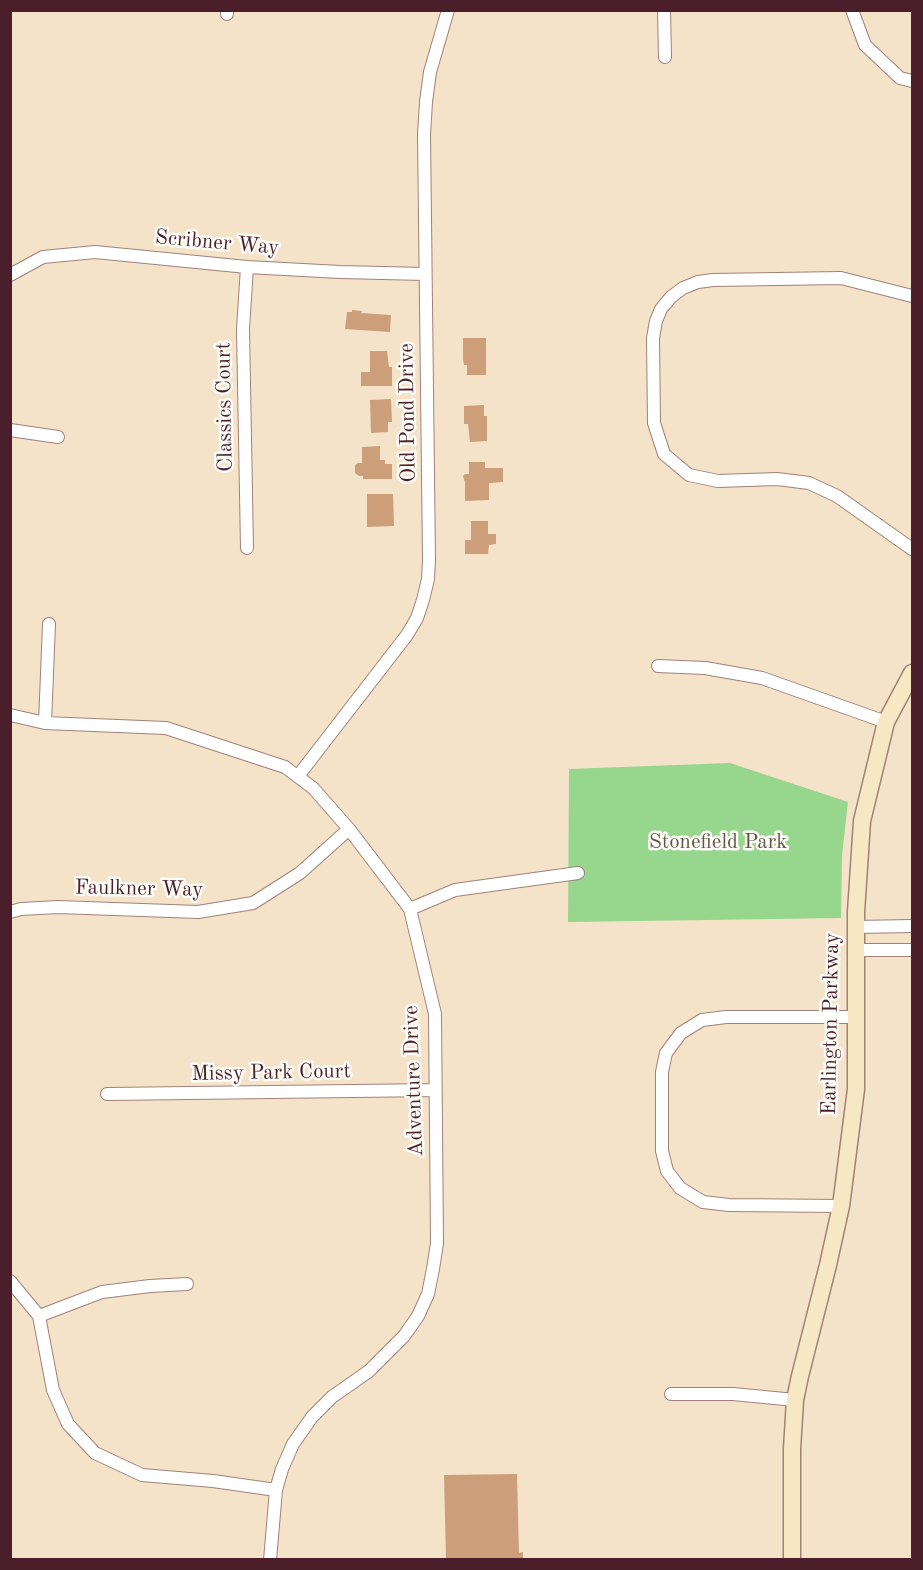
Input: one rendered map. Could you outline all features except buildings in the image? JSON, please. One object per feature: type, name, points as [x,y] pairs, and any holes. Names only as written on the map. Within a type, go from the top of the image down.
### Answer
[{"type":"street","name":"Old Pond Drive","points":[[298,776],[407,635],[417,618],[428,579],[424,134],[432,64],[448,10]]},
{"type":"street","points":[[664,10],[665,57]]},
{"type":"street","points":[[852,10],[865,45],[900,78],[912,81]]},
{"type":"street","name":"Scribner Way","points":[[10,275],[43,257],[95,252],[247,267],[425,274]]},
{"type":"street","name":"Classics Court","points":[[247,267],[243,329],[247,548]]},
{"type":"street","points":[[912,296],[842,278],[698,282],[683,288],[661,309],[653,338],[654,423],[664,454],[689,475],[718,481],[777,479],[809,483],[837,495],[912,549]]},
{"type":"street","points":[[10,430],[58,436]]},
{"type":"street","points":[[45,723],[49,624]]},
{"type":"street","points":[[658,666],[705,668],[762,678],[886,723]]},
{"type":"street","name":"Earlington Parkway","points":[[792,1560],[792,1449],[795,1400],[841,1206],[856,1089],[855,927],[862,821],[886,723],[912,673]]},
{"type":"street","name":"Adventure Drive","points":[[10,715],[45,723],[166,728],[285,767],[313,788],[349,829],[410,909],[435,1014],[437,1243],[428,1294],[418,1316],[404,1336],[369,1371],[332,1397],[307,1424],[293,1444],[276,1490],[270,1560]]},
{"type":"street","name":"Faulkner Way","points":[[10,912],[21,909],[58,907],[198,912],[253,903],[300,873],[349,829]]},
{"type":"street","points":[[410,909],[455,890],[578,873]]},
{"type":"street","points":[[855,927],[912,926]]},
{"type":"street","points":[[855,950],[912,950]]},
{"type":"street","points":[[841,1206],[729,1205],[703,1202],[680,1188],[667,1171],[662,1151],[662,1072],[666,1053],[681,1033],[702,1020],[726,1017],[855,1017]]},
{"type":"street","name":"Missy Park Court","points":[[107,1094],[435,1090]]},
{"type":"street","points":[[10,1281],[39,1316],[53,1390],[68,1424],[95,1453],[142,1475],[213,1481],[276,1490]]},
{"type":"street","points":[[39,1316],[102,1293],[150,1286],[187,1284]]},
{"type":"street","points":[[671,1394],[733,1394],[795,1400]]},
{"type":"green space","name":"Stonefield Park","points":[[730,763],[848,802],[842,855],[841,918],[568,922],[569,769]]}]
